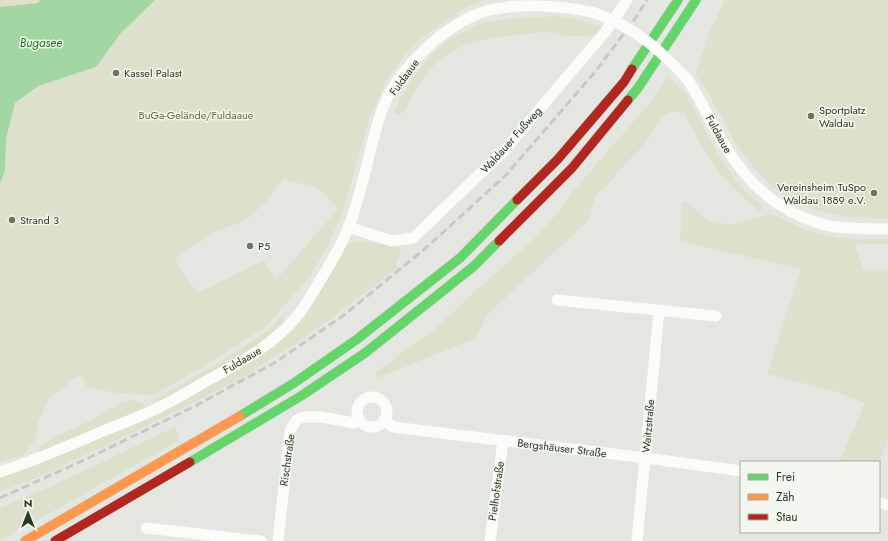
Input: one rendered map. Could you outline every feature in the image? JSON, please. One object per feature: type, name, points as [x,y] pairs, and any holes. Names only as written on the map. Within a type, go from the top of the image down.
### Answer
[{"type":"main road","points":[[25,541],[294,383],[356,340],[460,258],[558,159],[584,130],[624,82],[678,0]]},
{"type":"main road","points":[[55,541],[301,396],[365,353],[474,266],[572,168],[638,88],[696,0]]},
{"type":"street","name":"Waldauer Fußweg","points":[[348,227],[392,241],[413,238],[504,152],[606,31],[627,0]]},
{"type":"street","name":"Fuldaaue","points":[[0,472],[157,409],[265,347],[299,314],[335,256],[356,207],[382,109],[396,83],[410,64],[436,39],[462,22],[486,12],[507,7],[553,6],[570,8],[592,12],[611,19],[634,31],[669,59],[688,80],[701,100],[724,144],[736,162],[763,192],[794,213],[815,222],[832,226],[888,229]]},
{"type":"street","points":[[557,300],[716,316]]},
{"type":"street","name":"Waitzstraße","points":[[637,541],[659,311]]},
{"type":"street","points":[[371,397],[381,400],[384,403],[387,411],[384,420],[379,425],[370,426],[362,423],[359,418],[357,412],[360,403],[366,398],[371,397]]},
{"type":"street","name":"Rischstraße","points":[[278,541],[290,431],[293,425],[297,420],[303,417],[354,423],[359,418]]},
{"type":"street","name":"Bergshäuser Straße","points":[[384,420],[393,427],[740,471]]},
{"type":"street","name":"Pielhofstraße","points":[[490,541],[503,441]]},
{"type":"street","points":[[146,528],[262,541]]},
{"type":"green space","points":[[0,0],[40,0],[38,3],[0,7]]},
{"type":"green space","name":"BuGa-Gelände/Fuldaaue","points":[[156,0],[486,0],[468,6],[420,39],[400,61],[387,80],[370,117],[343,211],[325,252],[309,277],[264,328],[216,359],[154,395],[116,393],[87,387],[83,377],[77,377],[50,398],[38,422],[35,440],[23,455],[0,462],[0,184],[5,171],[6,139],[15,103],[38,86],[96,67],[121,33]],"holes":[[[284,179],[318,188],[338,209],[276,280],[264,260],[198,293],[174,260],[214,232],[246,220],[265,203]]]},
{"type":"green space","name":"Sportplatz Waldau","points":[[725,0],[888,0],[888,218],[863,218],[818,211],[799,203],[781,192],[764,179],[748,161],[734,140],[716,106],[695,75],[710,31]]},
{"type":"green space","points":[[560,16],[588,22],[603,28],[597,34],[587,36],[568,36],[545,32],[489,38],[460,47],[435,64],[417,87],[404,112],[398,115],[394,112],[415,75],[424,64],[443,45],[467,30],[477,25],[491,22],[511,19]]},
{"type":"green space","points":[[668,75],[685,93],[717,152],[735,179],[745,191],[762,206],[762,209],[758,211],[726,180],[706,153],[684,114],[675,111],[665,114],[643,146],[596,195],[589,220],[489,313],[474,339],[377,378],[376,372],[436,328],[533,240],[554,217],[574,190],[648,105]]},
{"type":"green space","points":[[682,203],[689,203],[705,218],[715,223],[733,224],[771,214],[801,228],[826,236],[858,240],[888,239],[888,244],[863,244],[855,246],[864,270],[888,270],[888,439],[880,461],[839,461],[865,403],[835,391],[767,374],[801,269],[680,241]]},
{"type":"green space","points":[[359,241],[398,247],[401,254],[395,265],[398,268],[313,332],[242,378],[167,416],[41,476],[0,492],[0,477],[34,466],[162,411],[228,375],[314,300],[340,258],[344,247],[350,243]]},
{"type":"green space","points":[[287,310],[282,324],[262,343],[223,367],[159,402],[154,400],[219,363],[269,330]]},
{"type":"green space","points":[[132,400],[142,403],[146,408],[38,453],[41,446],[59,435],[96,418],[123,401]]},
{"type":"green space","points":[[175,427],[180,440],[0,541],[0,508],[48,488]]},
{"type":"water","name":"Bugasee","points":[[40,0],[155,0],[121,33],[96,67],[38,86],[15,103],[6,139],[5,171],[0,184],[0,7],[38,3]]},
{"type":"railway","points":[[0,498],[84,460],[195,406],[276,362],[344,315],[427,247],[506,175],[595,72],[637,16],[647,0]]},
{"type":"traffic: fast","points":[[632,69],[678,0]]},
{"type":"traffic: fast","points":[[628,100],[638,88],[696,0]]},
{"type":"traffic: fast","points":[[240,416],[294,383],[356,340],[460,258],[517,200]]},
{"type":"traffic: fast","points":[[190,462],[301,396],[365,353],[474,266],[499,241]]},
{"type":"traffic: slow","points":[[25,541],[240,416]]},
{"type":"traffic: jam","points":[[517,200],[558,159],[624,82],[632,69]]},
{"type":"traffic: jam","points":[[499,241],[572,168],[628,100]]},
{"type":"traffic: jam","points":[[55,541],[190,462]]},
{"type":"place","name":"Kassel Palast","points":[[116,73]]},
{"type":"place","name":"Sportplatz Waldau","points":[[811,116]]},
{"type":"place","name":"Vereinsheim TuSpo Waldau 1889 e.V.","points":[[874,193]]},
{"type":"place","name":"Strand 3","points":[[12,220]]},
{"type":"place","name":"P5","points":[[250,246]]}]
